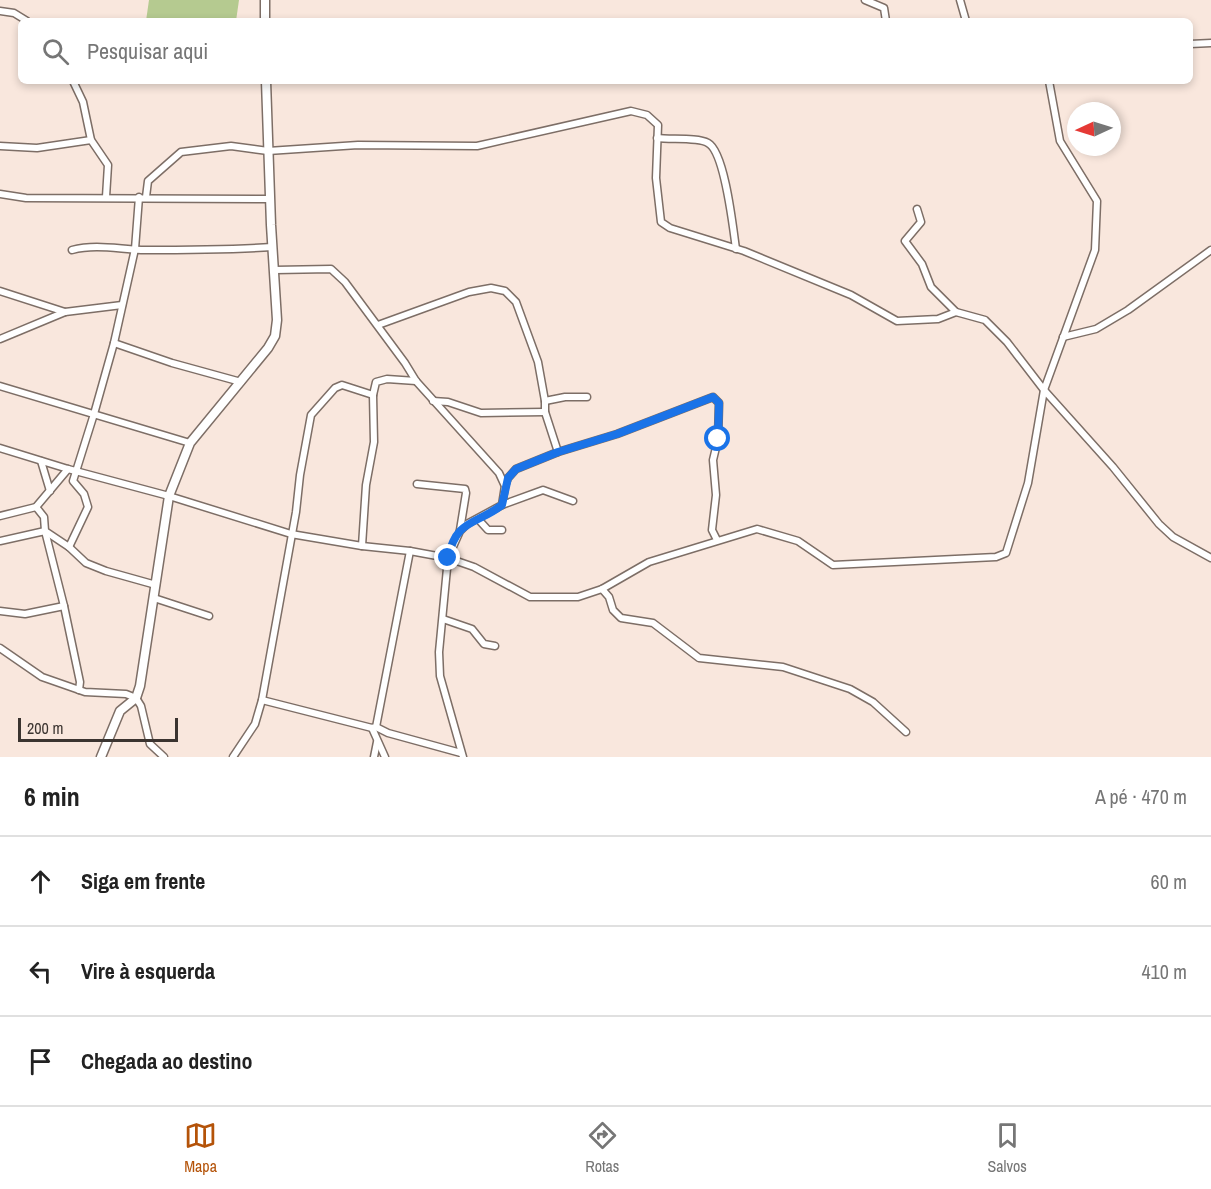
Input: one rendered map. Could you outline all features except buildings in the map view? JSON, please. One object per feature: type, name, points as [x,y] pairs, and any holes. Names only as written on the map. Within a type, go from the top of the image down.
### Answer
[{"type":"street","points":[[265,0],[265,18]]},
{"type":"street","points":[[865,0],[884,8],[886,18]]},
{"type":"street","points":[[960,0],[965,18]]},
{"type":"street","points":[[0,11],[14,13],[22,18]]},
{"type":"street","points":[[1193,44],[1211,44]]},
{"type":"street","points":[[74,84],[83,102],[91,140],[108,165],[106,197]]},
{"type":"street","points":[[101,757],[120,711],[136,698],[140,686],[170,496],[190,443],[241,382],[275,336],[277,320],[269,199],[266,84]]},
{"type":"street","points":[[0,448],[170,496],[291,534],[448,558],[474,567],[530,597],[578,597],[602,589],[649,562],[757,529],[798,541],[833,565],[996,557],[1006,553],[1028,483],[1044,390],[1095,250],[1097,201],[1060,141],[1050,84]]},
{"type":"street","points":[[69,547],[88,507],[84,494],[73,481],[114,343],[135,249],[142,197],[148,181],[181,152],[231,146],[268,151],[358,145],[477,146],[631,111],[647,115],[658,125],[656,178],[662,222],[670,228],[736,249],[851,295],[897,321],[938,319],[956,312]]},
{"type":"street","points":[[657,138],[705,142],[714,149],[727,187],[736,249]]},
{"type":"street","points":[[0,146],[45,147],[91,140]]},
{"type":"street","points":[[0,194],[26,198],[269,199]]},
{"type":"street","points":[[917,209],[921,222],[905,241],[922,264],[931,287],[956,312],[985,320],[1113,467],[1159,524],[1173,537],[1211,558]]},
{"type":"street","points":[[72,250],[97,246],[135,249],[225,250],[272,247]]},
{"type":"street","points":[[1063,337],[1096,329],[1128,310],[1211,250]]},
{"type":"street","points":[[274,270],[331,269],[345,282],[416,381],[499,472],[505,486]]},
{"type":"street","points":[[378,325],[469,292],[491,288],[505,291],[516,303],[538,362],[545,412],[558,452]]},
{"type":"street","points":[[0,291],[65,312]]},
{"type":"street","points":[[0,339],[65,312],[122,305]]},
{"type":"street","points":[[114,343],[172,363],[241,382]]},
{"type":"street","points":[[362,546],[366,485],[374,442],[373,395],[376,382],[387,379],[416,381]]},
{"type":"street","points":[[0,386],[190,443]]},
{"type":"street","points":[[233,757],[255,724],[262,700],[310,415],[335,388],[342,386],[373,395]]},
{"type":"street","points":[[545,401],[566,397],[588,398]]},
{"type":"street","points":[[502,505],[508,478],[516,469],[713,397],[719,403],[718,439],[713,460],[716,495],[712,530],[717,540]]},
{"type":"street","points":[[433,401],[448,402],[481,413],[545,412]]},
{"type":"street","points":[[41,461],[50,491]]},
{"type":"street","points":[[0,516],[36,507],[68,469]]},
{"type":"street","points":[[417,484],[465,489],[466,493],[460,531],[448,558],[439,652],[440,676],[462,755]]},
{"type":"street","points":[[460,531],[467,524],[502,505],[543,490],[573,501]]},
{"type":"street","points":[[36,507],[44,517],[45,531],[80,682],[79,690]]},
{"type":"street","points":[[478,519],[488,530],[502,530]]},
{"type":"street","points":[[0,541],[45,531],[69,547],[86,563],[156,585]]},
{"type":"street","points":[[385,757],[374,728],[410,551]]},
{"type":"street","points":[[602,589],[609,597],[613,610],[621,618],[653,623],[699,658],[783,667],[850,689],[873,702],[906,732]]},
{"type":"street","points":[[154,598],[209,616]]},
{"type":"street","points":[[0,611],[25,614],[64,606]]},
{"type":"street","points":[[443,619],[472,630],[484,644],[495,646]]},
{"type":"street","points":[[0,660],[2,650],[42,677],[79,690],[126,694],[136,698],[141,706],[150,744],[164,757]]},
{"type":"street","points":[[262,700],[374,728],[462,755]]},
{"type":"street","points":[[374,757],[378,741]]},
{"type":"green space","points":[[149,0],[239,0],[236,18],[146,18]]},
{"type":"route","points":[[448,558],[449,551],[460,531],[467,524],[502,505],[508,478],[516,469],[713,397],[719,403],[718,439]]}]
